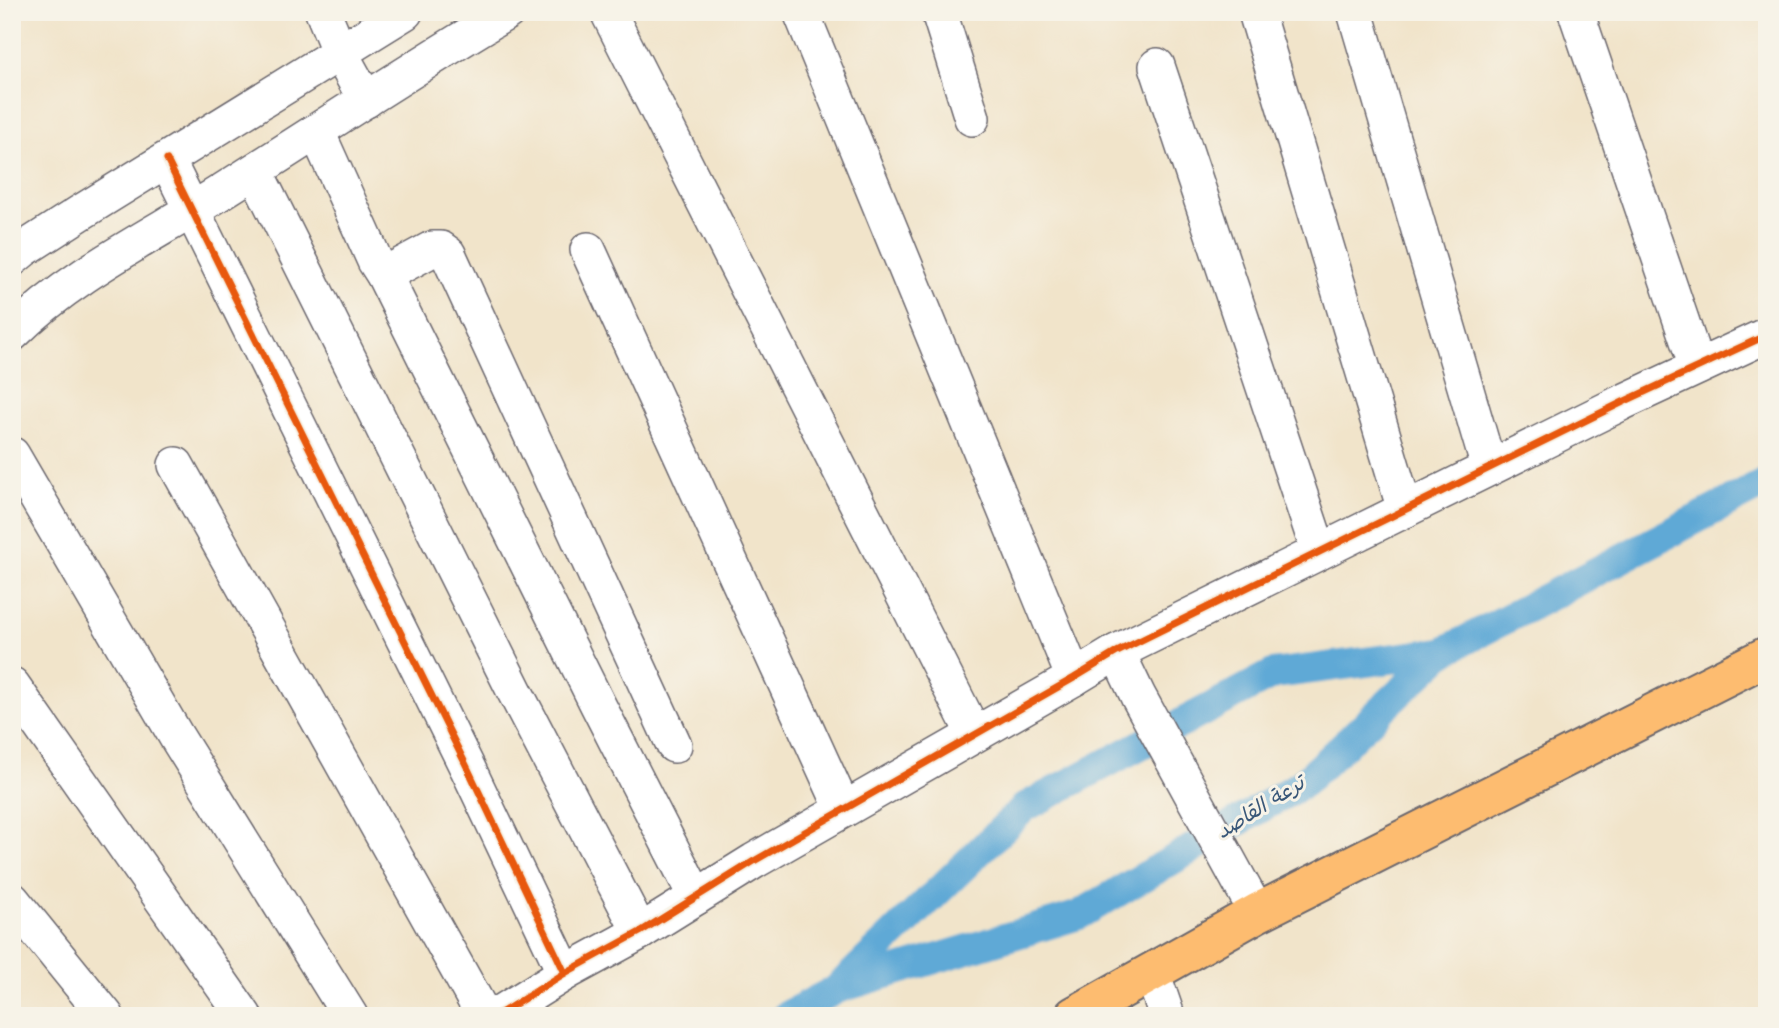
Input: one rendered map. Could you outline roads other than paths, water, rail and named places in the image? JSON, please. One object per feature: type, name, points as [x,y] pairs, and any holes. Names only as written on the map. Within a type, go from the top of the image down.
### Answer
[{"type":"main road","points":[[1074,1016],[1257,913],[1767,656]]},
{"type":"street","points":[[323,12],[340,52],[366,100]]},
{"type":"street","points":[[12,259],[405,12]]},
{"type":"street","points":[[12,334],[33,314],[96,267],[255,171],[507,12]]},
{"type":"street","points":[[608,12],[974,734]]},
{"type":"street","points":[[801,12],[1074,678]]},
{"type":"street","points":[[939,12],[972,118]]},
{"type":"street","points":[[1256,12],[1405,510]]},
{"type":"street","points":[[1356,12],[1489,468]]},
{"type":"street","points":[[1576,12],[1697,367]]},
{"type":"street","points":[[1157,65],[1319,552]]},
{"type":"street","points":[[317,132],[375,261],[696,897]]},
{"type":"street","points":[[167,160],[468,769],[565,973]]},
{"type":"street","points":[[255,171],[514,690],[640,932]]},
{"type":"street","points":[[384,275],[432,248],[442,249],[448,254],[674,745]]},
{"type":"street","points":[[588,250],[843,809]]},
{"type":"street","points":[[496,1016],[843,809],[1117,652],[1489,468],[1767,335]]},
{"type":"street","points":[[12,455],[176,736],[349,1016]]},
{"type":"street","points":[[176,465],[484,1016]]},
{"type":"street","points":[[1117,652],[1138,696],[1257,913]]},
{"type":"street","points":[[12,685],[244,1016]]},
{"type":"street","points":[[12,900],[106,1016]]},
{"type":"street","points":[[1152,972],[1167,1016]]},
{"type":"waterway","name":"ترعة القاصد","points":[[786,1016],[837,989],[1079,915],[1302,784],[1443,652],[1767,482]]},
{"type":"waterway","points":[[840,986],[1025,807],[1273,674],[1443,652]]}]
